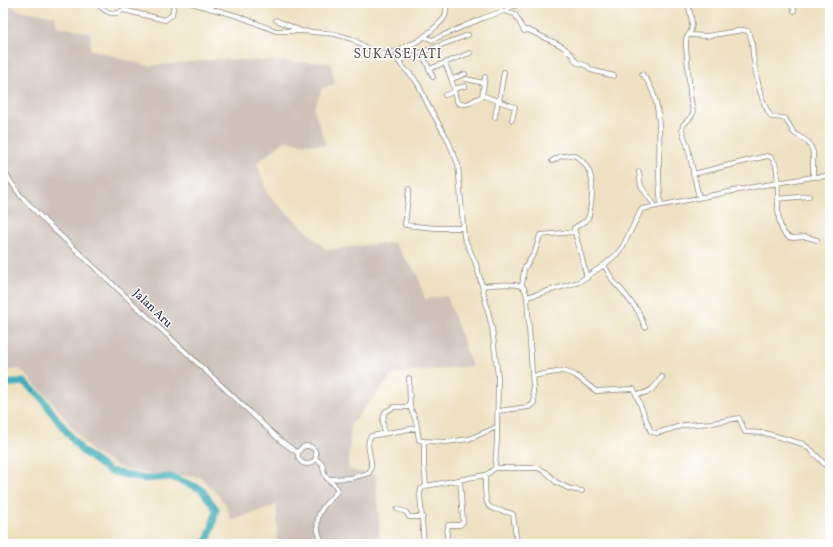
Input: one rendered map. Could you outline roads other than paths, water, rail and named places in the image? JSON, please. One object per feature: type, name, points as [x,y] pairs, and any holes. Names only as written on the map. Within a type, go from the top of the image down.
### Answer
[{"type":"street","points":[[97,3],[104,10],[117,14],[123,10],[165,20],[172,15],[174,3]]},
{"type":"street","points":[[192,3],[238,16],[276,31],[301,30],[342,36],[352,39],[373,52],[384,54],[398,51],[401,48],[424,37],[445,17],[446,3]]},
{"type":"street","points":[[212,9],[213,3]]},
{"type":"street","points":[[424,37],[432,40],[520,3]]},
{"type":"street","points":[[688,3],[692,22],[690,35],[686,38],[686,46],[693,113],[683,125],[682,130],[688,148],[699,198]]},
{"type":"street","points":[[792,3],[794,11]]},
{"type":"street","points":[[504,11],[515,14],[524,31],[528,30],[562,46],[572,55],[576,62],[586,66],[592,71],[614,76]]},
{"type":"street","points":[[276,20],[301,30]]},
{"type":"street","points":[[690,35],[707,36],[746,30],[750,34],[762,99],[766,109],[772,117],[785,118],[794,133],[808,142],[813,152],[813,177]]},
{"type":"street","points":[[398,61],[468,35]]},
{"type":"street","points":[[398,51],[398,61],[414,78],[419,86],[455,155],[460,171],[464,237],[476,264],[496,352],[498,427],[494,468],[485,475],[426,486],[422,489],[420,495],[423,517],[424,544]]},
{"type":"street","points":[[422,52],[433,78]]},
{"type":"street","points":[[429,69],[470,53]]},
{"type":"street","points":[[445,63],[452,79],[457,102],[460,105],[474,101],[482,96],[485,77]]},
{"type":"street","points":[[495,117],[504,72]]},
{"type":"street","points":[[452,79],[465,74]]},
{"type":"street","points":[[642,74],[649,81],[652,89],[659,123],[659,176],[661,205]]},
{"type":"street","points":[[466,79],[484,83]]},
{"type":"street","points":[[445,95],[466,86]]},
{"type":"street","points":[[482,96],[514,107],[512,120]]},
{"type":"street","points":[[552,161],[561,156],[574,156],[585,165],[592,178],[593,186],[589,216],[586,220],[575,227],[587,278]]},
{"type":"street","points":[[693,174],[770,156],[774,159],[776,164],[779,220],[783,232],[793,238],[804,237],[817,240]]},
{"type":"street","name":"Jalan Aru","points":[[3,170],[20,195],[46,222],[281,441],[298,453]]},
{"type":"street","points":[[639,172],[641,186],[655,206]]},
{"type":"street","points":[[527,297],[568,286],[587,278],[616,255],[623,246],[641,210],[777,183],[813,177],[830,176]]},
{"type":"street","points":[[409,189],[405,225],[436,228],[463,228]]},
{"type":"street","points":[[777,199],[809,196]]},
{"type":"street","points":[[522,287],[524,270],[535,252],[540,235],[575,232]]},
{"type":"street","points":[[604,265],[615,284],[620,288],[638,311],[645,327]]},
{"type":"street","points":[[482,286],[504,284],[522,287],[525,289],[527,297],[534,403],[529,406],[498,411]]},
{"type":"street","points":[[532,376],[557,372],[568,372],[575,375],[594,390],[632,388],[636,394],[651,432],[653,433],[684,425],[712,423],[738,418],[741,421],[745,432],[765,433],[803,444],[811,450],[830,470]]},
{"type":"street","points":[[636,394],[644,394],[649,391],[662,377]]},
{"type":"street","points":[[409,378],[410,407],[416,421],[419,441],[447,442],[469,439],[498,427]]},
{"type":"street","points":[[384,433],[383,420],[385,412],[394,407],[410,407]]},
{"type":"street","points":[[329,479],[351,478],[369,474],[371,465],[369,439],[371,436],[416,428]]},
{"type":"street","points":[[424,441],[426,486]]},
{"type":"street","points":[[310,446],[316,453],[315,459],[311,463],[305,464],[299,459],[298,453],[301,447],[310,446]]},
{"type":"street","points":[[315,459],[322,463],[326,477],[336,486],[338,491],[337,494],[324,504],[318,517],[317,524],[319,535],[323,544]]},
{"type":"street","points":[[494,468],[538,468],[546,472],[556,482],[570,489],[582,491]]},
{"type":"street","points":[[485,475],[488,504],[490,508],[513,514],[517,544]]},
{"type":"street","points":[[446,544],[448,525],[460,525],[463,522],[460,480]]},
{"type":"street","points":[[397,509],[406,512],[409,517],[423,517]]},
{"type":"waterway","points":[[3,384],[24,382],[41,397],[82,451],[109,471],[144,479],[171,477],[201,489],[216,509],[206,544]]},
{"type":"district","name":"SUKASEJATI","points":[[398,53]]}]
